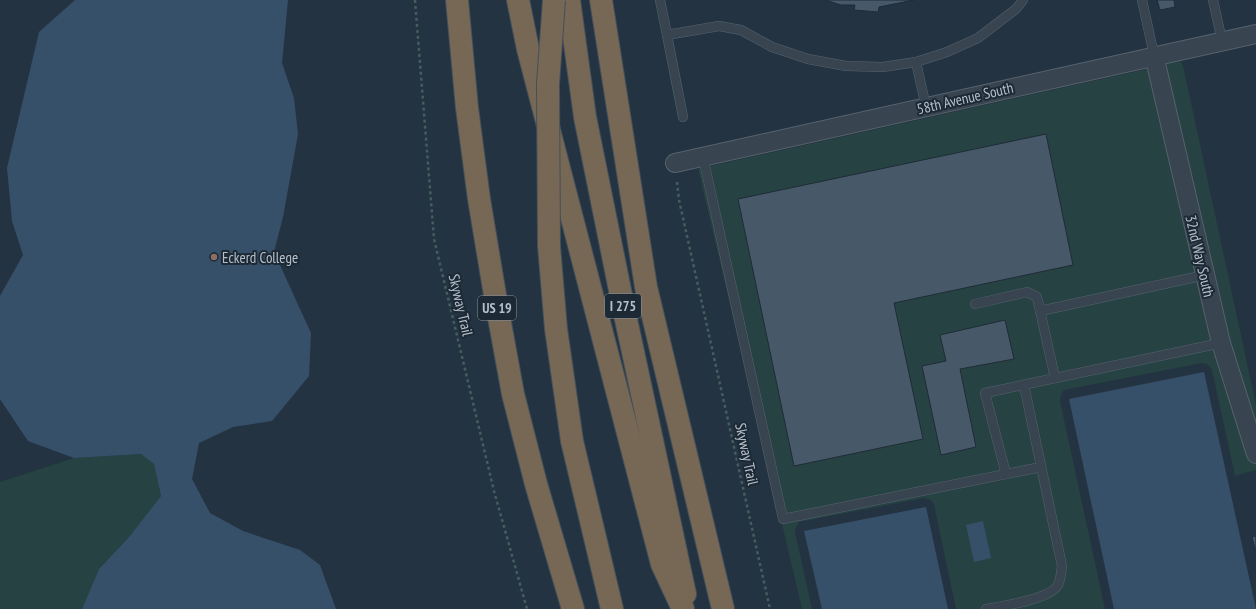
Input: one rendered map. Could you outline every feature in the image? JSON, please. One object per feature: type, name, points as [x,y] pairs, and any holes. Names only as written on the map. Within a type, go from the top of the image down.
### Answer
[{"type":"highway","name":"US 19","points":[[457,0],[467,108],[479,199],[513,394],[536,484],[573,609]]},
{"type":"highway","points":[[518,0],[528,49],[586,277],[662,564],[683,609]]},
{"type":"highway","points":[[554,0],[548,84],[549,246],[556,329],[572,441],[612,609]]},
{"type":"highway","name":"I 275","points":[[569,0],[585,117],[624,310],[689,609]]},
{"type":"highway","points":[[601,0],[646,287],[723,609]]},
{"type":"street","name":"58th Avenue South","points":[[674,163],[1256,34]]},
{"type":"street","name":"32nd Way South","points":[[1154,56],[1220,343],[1256,454]]},
{"type":"lane","points":[[660,0],[683,117]]},
{"type":"lane","points":[[667,35],[719,26],[741,30],[772,47],[808,58],[846,66],[883,66],[916,62],[947,52],[978,38],[1016,9],[1023,0]]},
{"type":"lane","points":[[1142,0],[1154,56]]},
{"type":"lane","points":[[1213,0],[1222,41]]},
{"type":"lane","points":[[916,62],[926,106]]},
{"type":"lane","points":[[703,157],[782,519],[1041,467]]},
{"type":"lane","points":[[1040,311],[1205,275]]},
{"type":"lane","points":[[975,304],[1027,292],[1038,297],[1055,378]]},
{"type":"lane","points":[[1006,474],[985,393],[1220,343]]},
{"type":"lane","points":[[986,609],[1040,597],[1051,593],[1058,585],[1062,566],[1024,385]]},
{"type":"path","name":"Skyway Trail","points":[[415,0],[434,239],[494,491],[527,609]]},
{"type":"path","name":"Skyway Trail","points":[[674,163],[680,200],[770,609]]},
{"type":"green space","points":[[1181,61],[1256,405],[1256,470],[1235,476],[1212,370],[1207,364],[1202,363],[1064,390],[1060,401],[1105,609],[956,609],[934,505],[931,500],[924,498],[799,522],[795,532],[812,609],[802,609],[698,169],[1147,69],[1214,356],[1233,351],[1166,64]]},
{"type":"green space","points":[[141,454],[154,464],[161,496],[129,537],[99,569],[82,609],[0,609],[0,482],[74,458]]},
{"type":"water","points":[[75,0],[288,0],[282,63],[294,98],[298,134],[283,217],[274,252],[311,333],[309,376],[272,421],[233,427],[199,443],[192,479],[210,513],[243,531],[300,550],[320,565],[336,609],[82,609],[99,569],[129,537],[161,496],[154,464],[141,454],[74,458],[28,441],[0,399],[0,296],[23,255],[12,221],[7,168],[39,32]]},
{"type":"water","points":[[1204,372],[1256,609],[1114,609],[1069,399]]},
{"type":"water","points":[[926,507],[948,609],[822,609],[804,531]]},
{"type":"water","points":[[983,521],[991,558],[974,562],[966,525]]},
{"type":"building","points":[[825,0],[914,0],[879,7],[878,12],[854,10],[855,5],[841,5]]},
{"type":"building","points":[[1157,0],[1174,0],[1175,7],[1160,10]]},
{"type":"building","points":[[1046,134],[1073,265],[894,303],[923,439],[794,466],[738,199]]},
{"type":"building","points":[[1005,320],[1014,359],[960,369],[976,447],[941,455],[922,366],[946,361],[940,335]]},
{"type":"building","points":[[1256,536],[1256,553],[1252,537]]},
{"type":"place","name":"Eckerd College","points":[[214,257]]}]
